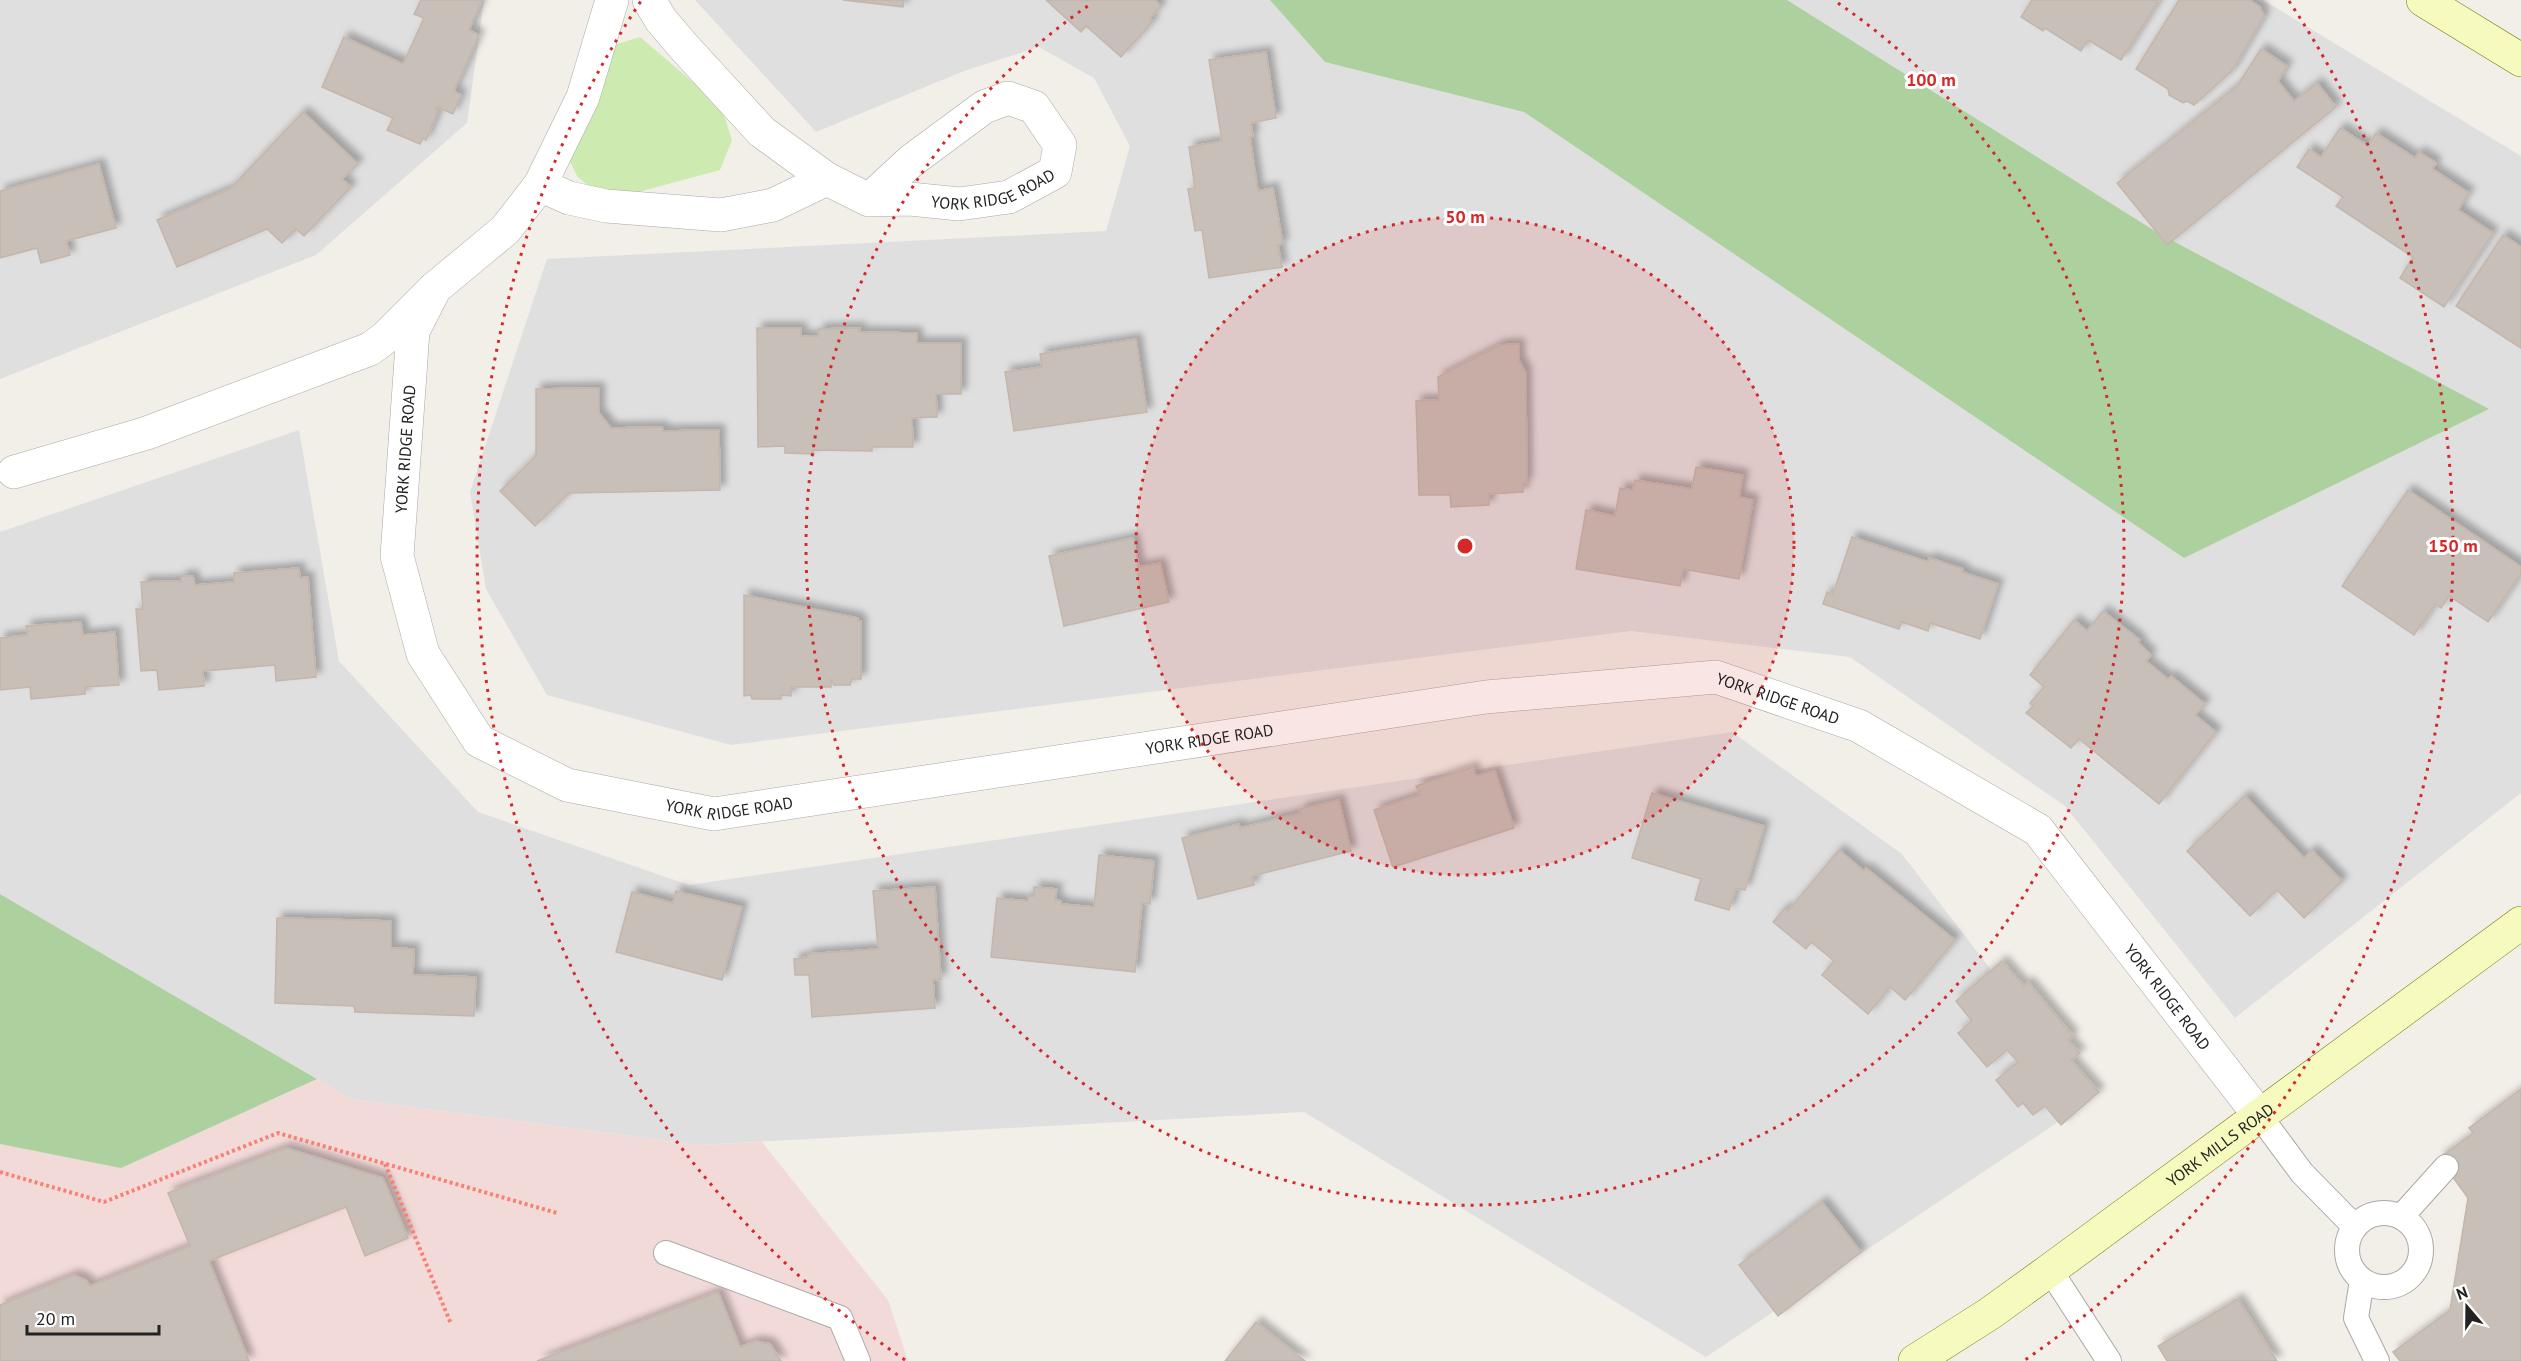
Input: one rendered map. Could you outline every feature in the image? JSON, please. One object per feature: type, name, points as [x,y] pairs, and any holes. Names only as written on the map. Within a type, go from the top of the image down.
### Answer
[{"type":"main road","points":[[2423,0],[2521,60]]},
{"type":"main road","name":"YORK MILLS ROAD","points":[[1915,1361],[1989,1314],[2050,1270],[2521,923]]},
{"type":"street","name":"YORK RIDGE ROAD","points":[[14,472],[147,433],[370,350],[435,288],[505,230],[540,184],[582,98],[612,0]]},
{"type":"street","name":"YORK RIDGE ROAD","points":[[649,0],[661,20],[684,47],[762,132],[827,179],[869,200],[910,199],[959,204],[1009,197],[1055,172],[1060,145],[1034,107],[1008,98],[984,107],[911,161],[869,200]]},
{"type":"street","points":[[540,184],[569,198],[606,206],[721,215],[773,205],[827,179]]},
{"type":"street","name":"YORK RIDGE ROAD","points":[[435,288],[413,331],[397,556],[423,654],[479,741],[567,785],[714,814],[1486,697],[1716,677],[1859,726],[2038,830],[2259,1115]]},
{"type":"lane","points":[[2259,1115],[2302,1173],[2355,1227]]},
{"type":"lane","points":[[2402,1217],[2446,1167]]},
{"type":"lane","points":[[2389,1213],[2402,1217],[2411,1224],[2418,1235],[2421,1260],[2406,1280],[2395,1286],[2372,1286],[2362,1280],[2348,1261],[2347,1249],[2355,1227],[2376,1214],[2389,1213]]},
{"type":"lane","points":[[666,1253],[840,1318],[858,1361]]},
{"type":"lane","points":[[2050,1270],[2109,1361]]},
{"type":"lane","points":[[2362,1280],[2356,1318],[2377,1361]]},
{"type":"path","points":[[0,1172],[104,1202],[278,1133],[557,1213]]},
{"type":"path","points":[[385,1163],[451,1324]]},
{"type":"shaded area","points":[[0,0],[484,0],[467,123],[316,255],[0,379]]},
{"type":"shaded area","points":[[695,0],[2263,0],[2521,156],[2521,793],[2235,1018],[2065,806],[1850,657],[1631,631],[731,745],[547,695],[486,589],[470,492],[547,259],[1106,231],[1130,146],[1094,78],[1039,47],[964,71],[816,132]]},
{"type":"shaded area","points":[[299,430],[339,661],[478,812],[689,885],[1732,732],[1902,854],[2091,1100],[1706,1357],[1304,1112],[699,1145],[351,1099],[0,894],[0,532]]},
{"type":"shaded area","points":[[317,1079],[351,1099],[699,1145],[762,1142],[888,1300],[908,1361],[0,1361],[0,1144],[121,1167]]},
{"type":"green space","points":[[1270,0],[1787,0],[2158,233],[2489,409],[2184,558],[1524,112],[1325,62]]},
{"type":"green space","points":[[640,37],[721,106],[732,140],[720,170],[605,201],[577,176],[570,161],[614,45]]},
{"type":"green space","points":[[0,894],[317,1079],[121,1168],[0,1144]]},
{"type":"building","points":[[421,0],[482,0],[469,30],[479,35],[454,91],[461,95],[453,114],[437,107],[438,111],[426,140],[423,138],[420,144],[387,130],[393,118],[322,87],[344,37],[403,64],[424,18],[414,14]]},
{"type":"building","points":[[843,0],[904,0],[903,7]]},
{"type":"building","points":[[1046,0],[1155,0],[1161,6],[1150,18],[1153,21],[1121,57],[1086,26],[1081,32]]},
{"type":"building","points":[[2032,0],[2159,0],[2121,60],[2088,40],[2081,51],[2045,28],[2043,31],[2021,17]]},
{"type":"building","points":[[2179,0],[2249,0],[2260,7],[2264,16],[2232,71],[2194,105],[2187,101],[2183,103],[2169,95],[2168,89],[2136,69]]},
{"type":"building","points":[[2261,49],[2287,66],[2278,81],[2294,101],[2317,83],[2336,107],[2167,245],[2117,183],[2237,86]]},
{"type":"building","points":[[1266,52],[1276,118],[1251,123],[1253,137],[1250,137],[1258,191],[1273,188],[1283,244],[1278,245],[1282,267],[1209,278],[1202,230],[1195,231],[1188,189],[1195,188],[1189,147],[1222,141],[1209,60]]},
{"type":"building","points":[[303,112],[358,164],[342,179],[351,187],[304,236],[296,229],[282,243],[267,229],[177,267],[157,220],[230,189]]},
{"type":"building","points":[[2340,128],[2368,146],[2376,133],[2415,158],[2419,152],[2436,163],[2432,169],[2469,193],[2458,210],[2493,233],[2444,307],[2400,278],[2413,257],[2336,206],[2343,197],[2297,167],[2309,149],[2321,157]]},
{"type":"building","points":[[99,164],[116,228],[66,241],[70,255],[41,263],[37,248],[0,258],[0,191]]},
{"type":"building","points":[[2503,235],[2521,247],[2521,348],[2456,306]]},
{"type":"building","points":[[757,328],[801,328],[801,336],[818,336],[819,329],[860,328],[859,332],[917,333],[917,343],[961,343],[961,394],[936,394],[937,417],[912,418],[913,447],[872,447],[872,451],[813,450],[814,454],[785,453],[785,446],[758,447]]},
{"type":"building","points":[[1136,339],[1147,412],[1014,431],[1005,372],[1042,367],[1040,354]]},
{"type":"building","points":[[1519,344],[1519,360],[1526,373],[1527,483],[1523,483],[1523,492],[1489,494],[1489,505],[1451,507],[1450,495],[1419,495],[1416,401],[1439,400],[1438,377],[1500,345]]},
{"type":"building","points":[[599,388],[599,413],[611,428],[662,427],[663,431],[719,430],[720,490],[569,493],[535,526],[500,491],[536,456],[536,389]]},
{"type":"building","points":[[1696,467],[1743,475],[1739,497],[1753,500],[1739,579],[1683,569],[1680,586],[1576,569],[1586,510],[1615,516],[1620,488],[1633,490],[1635,480],[1692,489]]},
{"type":"building","points":[[2408,490],[2521,567],[2521,574],[2488,622],[2449,596],[2441,608],[2435,604],[2414,635],[2342,586]]},
{"type":"building","points":[[1852,537],[1928,562],[1929,558],[1998,584],[1980,639],[1930,623],[1928,631],[1902,622],[1899,629],[1823,604],[1827,592],[1833,594]]},
{"type":"building","points":[[1133,538],[1139,567],[1160,563],[1169,602],[1064,626],[1049,556]]},
{"type":"building","points":[[299,568],[300,578],[308,577],[316,677],[276,681],[275,665],[203,671],[204,686],[159,690],[157,670],[141,671],[136,609],[143,609],[141,582],[181,581],[181,576],[193,576],[195,585],[234,582],[234,573]]},
{"type":"building","points":[[744,595],[858,618],[858,621],[861,621],[861,679],[852,679],[850,685],[834,685],[831,679],[831,687],[791,687],[791,696],[781,695],[781,699],[752,699],[751,695],[744,696]]},
{"type":"building","points":[[2103,611],[2140,640],[2138,642],[2151,655],[2146,661],[2168,679],[2171,676],[2205,704],[2195,715],[2216,732],[2159,804],[2079,739],[2071,748],[2026,713],[2033,706],[2030,703],[2044,687],[2030,675],[2074,620],[2087,631]]},
{"type":"building","points":[[81,622],[83,635],[115,632],[119,685],[85,687],[85,694],[31,699],[30,687],[0,690],[0,638],[27,635],[26,626]]},
{"type":"building","points":[[1473,767],[1476,776],[1495,771],[1514,828],[1393,867],[1374,810],[1420,795],[1416,786]]},
{"type":"building","points":[[1652,793],[1764,826],[1745,890],[1736,888],[1729,910],[1695,900],[1701,879],[1632,858]]},
{"type":"building","points":[[2245,796],[2304,858],[2312,850],[2342,881],[2304,918],[2277,890],[2250,916],[2187,851]]},
{"type":"building","points":[[1339,800],[1351,851],[1252,876],[1254,885],[1198,899],[1182,838],[1239,824],[1240,828],[1301,813],[1300,809]]},
{"type":"building","points":[[1839,850],[1864,871],[1866,868],[1955,940],[1905,1000],[1890,987],[1868,1014],[1822,975],[1834,961],[1811,942],[1806,949],[1773,922],[1785,908],[1788,911]]},
{"type":"building","points":[[1099,855],[1154,861],[1150,904],[1142,903],[1135,972],[991,957],[997,898],[1028,901],[1028,896],[1034,896],[1034,887],[1057,889],[1055,900],[1061,901],[1061,904],[1094,907]]},
{"type":"building","points":[[935,887],[941,979],[933,980],[935,1008],[812,1017],[809,975],[795,975],[794,959],[808,957],[808,954],[878,949],[873,891]]},
{"type":"building","points":[[676,891],[742,907],[722,980],[616,952],[632,892],[673,903]]},
{"type":"building","points":[[277,918],[391,921],[391,948],[414,949],[413,975],[476,977],[474,1016],[355,1012],[354,1006],[275,1003]]},
{"type":"building","points":[[2002,961],[2024,986],[2028,982],[2073,1036],[2068,1040],[2080,1053],[2071,1060],[2099,1092],[2061,1125],[2045,1106],[2033,1115],[2023,1103],[2018,1107],[1996,1080],[2018,1062],[2007,1050],[1987,1067],[1958,1033],[1972,1021],[1956,1001]]},
{"type":"building","points":[[2521,1089],[2521,1361],[2400,1361],[2393,1352],[2450,1310],[2468,1198],[2439,1158],[2473,1133],[2469,1128]]},
{"type":"building","points":[[286,1148],[383,1178],[408,1238],[365,1256],[346,1207],[209,1261],[249,1361],[0,1361],[0,1305],[74,1275],[86,1280],[90,1286],[190,1246],[168,1193]]},
{"type":"building","points":[[1822,1202],[1861,1252],[1778,1316],[1739,1265]]},
{"type":"building","points":[[718,1292],[740,1347],[756,1341],[770,1344],[781,1361],[537,1361]]},
{"type":"building","points":[[2238,1299],[2277,1361],[2167,1361],[2158,1346]]},
{"type":"building","points":[[1256,1322],[1305,1361],[1225,1361]]}]
